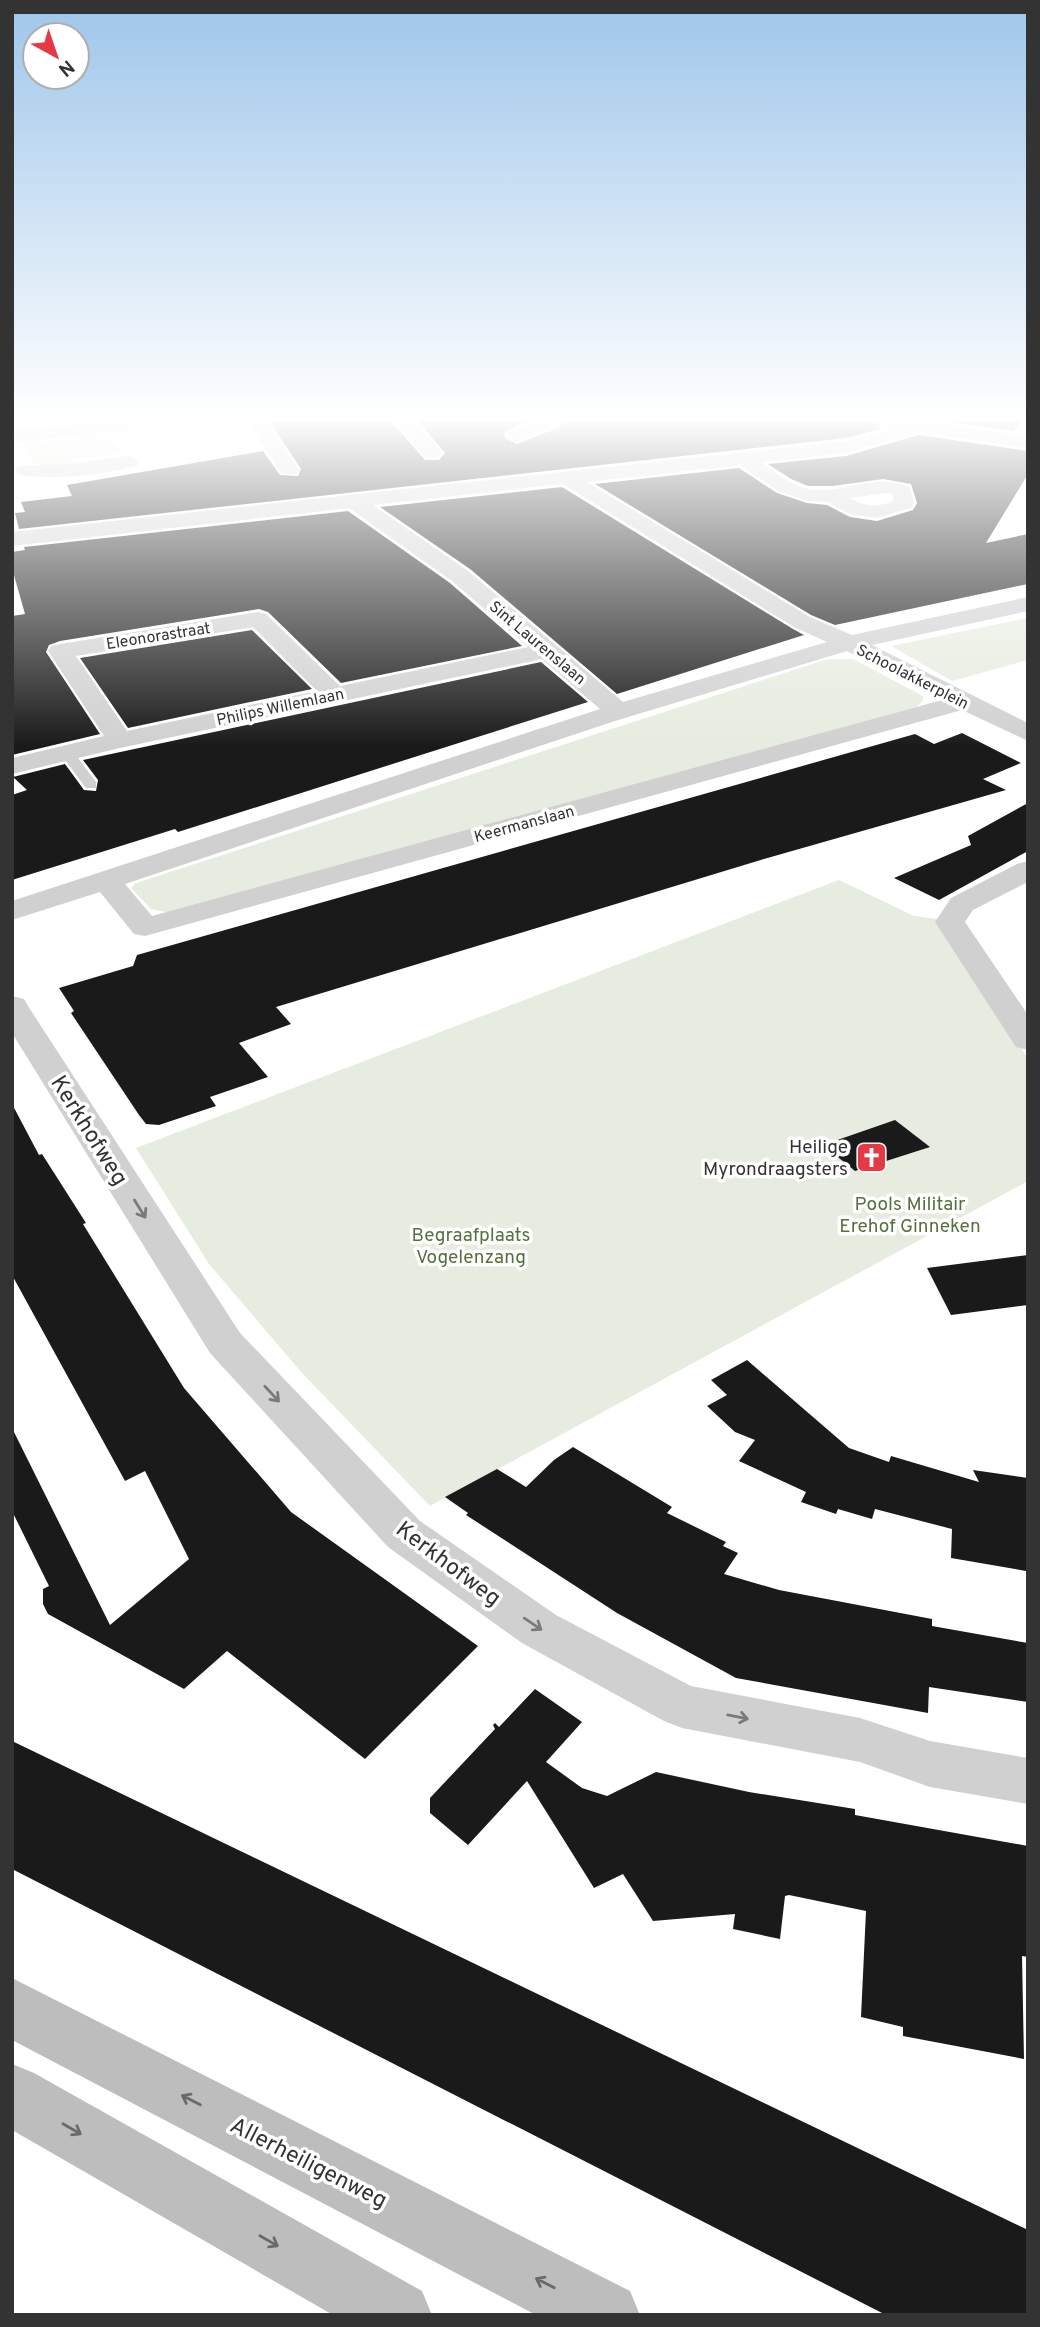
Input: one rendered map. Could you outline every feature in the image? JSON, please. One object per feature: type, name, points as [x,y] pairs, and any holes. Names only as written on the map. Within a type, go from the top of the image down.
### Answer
[{"type":"main road","name":"Allerheiligenweg","points":[[12,2008],[606,2315]]},
{"type":"main road","points":[[12,2095],[398,2315]]},
{"type":"street","points":[[12,539],[99,530]]},
{"type":"street","name":"Sint Laurenslaan","points":[[394,530],[460,576],[550,650],[618,711]]},
{"type":"street","points":[[651,530],[802,622],[849,643]]},
{"type":"street","name":"Schoolakkerplein","points":[[849,643],[1028,604]]},
{"type":"street","name":"Eleonorastraat","points":[[120,740],[60,651],[258,619],[334,694]]},
{"type":"street","points":[[12,911],[618,711],[849,643]]},
{"type":"street","name":"Schoolakkerplein","points":[[849,643],[1028,733]]},
{"type":"street","name":"Philips Willemlaan","points":[[12,766],[120,740],[550,650]]},
{"type":"street","name":"Keermanslaan","points":[[105,879],[145,927],[963,702]]},
{"type":"street","points":[[1028,870],[962,904],[950,922],[1028,1040]]},
{"type":"street","name":"Kerkhofweg","points":[[12,1006],[225,1343],[404,1534],[539,1629],[682,1706],[860,1740],[930,1764],[1028,1782]]},
{"type":"lane","points":[[67,753],[91,785]]},
{"type":"green space","points":[[1028,618],[1028,660],[952,681],[891,646]]},
{"type":"green space","points":[[828,659],[853,659],[923,696],[923,701],[916,707],[175,914],[151,909],[131,888],[136,883]]},
{"type":"green space","name":"Begraafplaats Vogelenzang","points":[[839,880],[914,916],[944,920],[1028,1059],[1028,1181],[430,1506],[302,1373],[209,1264],[136,1148]]},
{"type":"building","points":[[181,530],[374,530],[450,583],[522,646],[341,683],[268,612],[259,609],[60,641],[49,645],[46,652],[100,734],[12,755],[12,616],[25,614],[12,568],[12,552],[25,550],[24,547]]},
{"type":"building","points":[[413,530],[631,530],[804,635],[617,694],[470,569]]},
{"type":"building","points":[[670,530],[994,530],[986,543],[1028,534],[1028,584],[835,625],[811,615]]},
{"type":"building","points":[[252,630],[312,689],[128,728],[80,658]]},
{"type":"building","points":[[541,662],[588,702],[178,832],[175,829],[12,880],[12,795],[27,790],[13,777],[65,764],[84,790],[96,791],[98,780],[83,760]]},
{"type":"building","points":[[962,733],[1021,763],[983,779],[1006,790],[764,859],[276,1007],[291,1024],[239,1043],[268,1077],[210,1097],[216,1106],[159,1125],[146,1124],[139,1115],[71,1013],[74,1011],[59,988],[133,966],[137,955],[915,734],[934,744]]},
{"type":"building","points":[[1028,803],[1028,851],[939,900],[894,878],[971,845],[968,836]]},
{"type":"building","points":[[12,1104],[39,1155],[42,1154],[86,1223],[83,1224],[184,1388],[291,1512],[478,1646],[365,1759],[227,1651],[184,1689],[48,1614],[43,1604],[43,1589],[49,1586],[12,1511],[12,1428],[110,1625],[189,1559],[145,1471],[125,1481],[12,1275]]},
{"type":"building","name":"Heilige Myrondraagsters","points":[[895,1120],[930,1147],[855,1171],[823,1145]]},
{"type":"building","points":[[1028,1255],[1028,1305],[951,1315],[927,1268]]},
{"type":"building","points":[[747,1360],[849,1448],[889,1462],[891,1456],[979,1482],[973,1470],[1028,1478],[1028,1574],[1026,1571],[951,1558],[952,1529],[875,1509],[872,1519],[838,1509],[836,1514],[801,1502],[806,1492],[739,1461],[755,1440],[735,1432],[707,1406],[727,1395],[711,1380]]},
{"type":"building","points":[[573,1447],[672,1507],[667,1513],[726,1542],[723,1546],[738,1553],[724,1574],[779,1590],[932,1619],[932,1626],[1028,1643],[1028,1702],[929,1687],[928,1713],[736,1678],[617,1613],[466,1515],[468,1513],[445,1497],[497,1469],[526,1487],[554,1460]]},
{"type":"building","points":[[535,1689],[582,1722],[546,1762],[582,1788],[607,1796],[656,1772],[749,1792],[855,1809],[855,1815],[1028,1846],[1028,1957],[1022,1956],[1024,2059],[903,2036],[903,2027],[861,2017],[866,1911],[785,1896],[780,1939],[733,1929],[735,1914],[653,1921],[623,1874],[594,1888],[527,1781],[468,1845],[430,1813],[430,1798],[495,1729],[493,1725],[495,1723],[499,1727]]},
{"type":"building","points":[[12,1741],[1028,2230],[1028,2315],[886,2315],[12,1869]]},
{"type":"place","name":"Heilige Myrondraagsters","points":[[871,1157]]},
{"type":"park label","name":"Pools Militair Erehof Ginneken","points":[[910,1214]]}]
